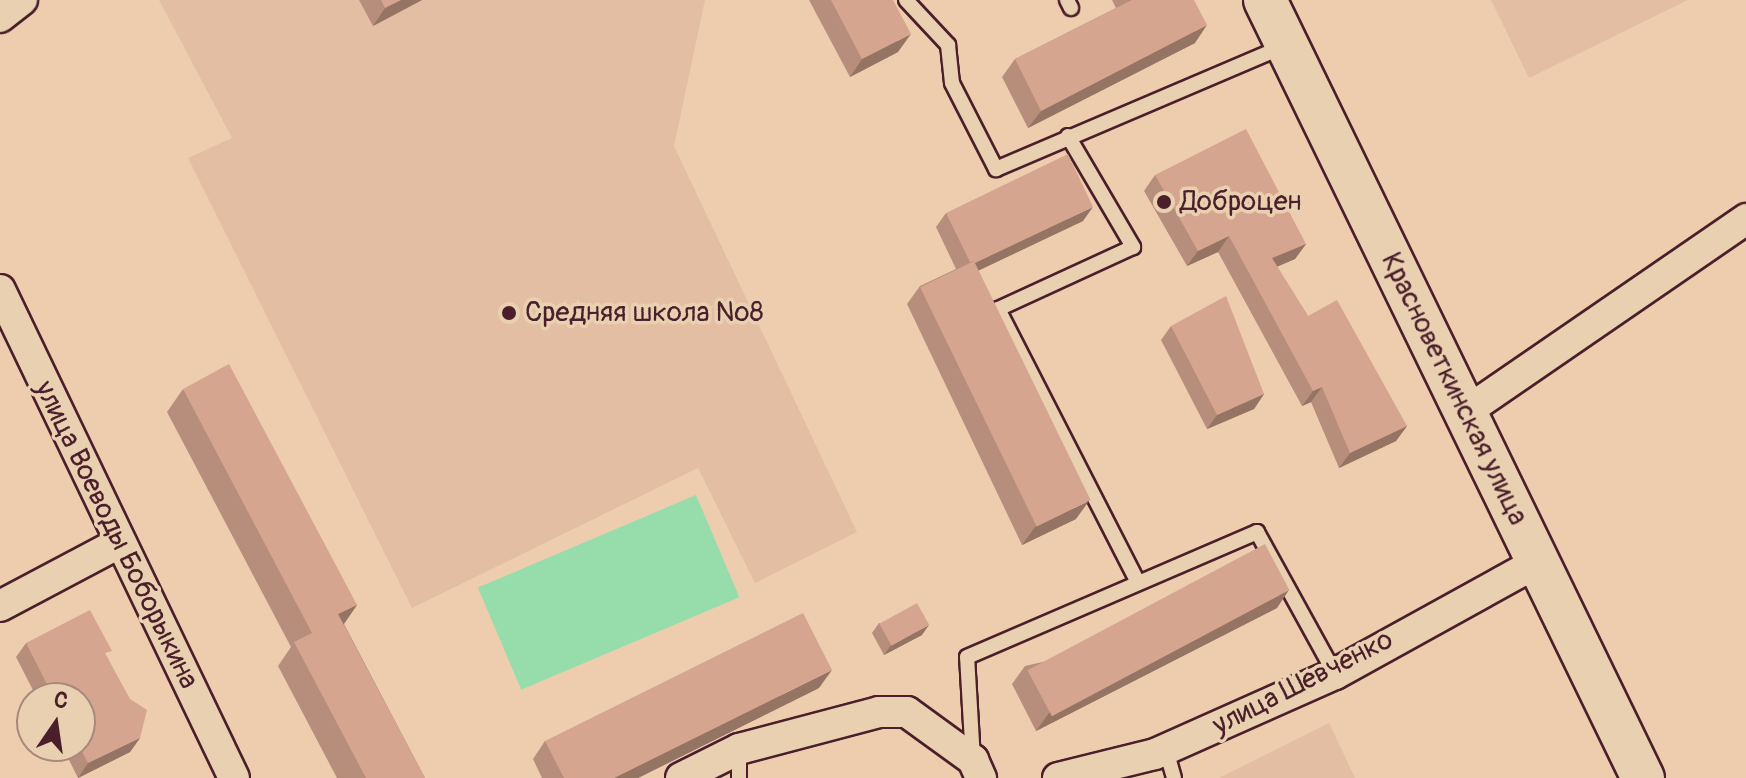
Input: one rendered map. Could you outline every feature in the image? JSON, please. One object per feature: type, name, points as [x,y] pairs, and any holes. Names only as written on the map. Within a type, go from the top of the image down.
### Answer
[{"type":"main road","name":"Красноветкинская улица","points":[[1265,0],[1643,778]]},
{"type":"street","points":[[0,17],[22,0]]},
{"type":"street","points":[[1467,411],[1746,219]]},
{"type":"street","name":"улица Воеводы Боборыкина","points":[[0,290],[117,544],[234,778]]},
{"type":"street","points":[[0,606],[117,544]]},
{"type":"street","name":"улица Шевченко","points":[[1058,778],[1170,764],[1538,562]]},
{"type":"street","points":[[681,778],[739,764],[879,712],[907,712],[977,769]]},
{"type":"lane","points":[[906,0],[948,45],[952,83],[996,169],[1286,45]]},
{"type":"lane","points":[[1068,136],[1133,247],[998,309],[1138,582]]},
{"type":"lane","points":[[977,769],[967,657],[1257,532],[1335,674]]},
{"type":"shaded area","name":"Средняя школа №8","points":[[159,0],[705,0],[674,146],[857,532],[755,583],[698,468],[412,608],[188,158],[232,138]]},
{"type":"shaded area","points":[[1491,0],[1688,0],[1529,78]]},
{"type":"shaded area","points":[[1329,723],[1355,778],[1219,778]]},
{"type":"green space","points":[[696,495],[739,597],[521,690],[478,588]]},
{"type":"building","points":[[381,0],[401,0],[385,8]]},
{"type":"building","points":[[831,0],[893,0],[911,34],[862,59]]},
{"type":"building","points":[[1132,0],[1194,0],[1207,25],[1041,111],[1015,59]]},
{"type":"building","points":[[1246,129],[1306,244],[1272,258],[1308,316],[1337,300],[1407,426],[1350,453],[1322,387],[1313,391],[1229,236],[1198,251],[1155,175]]},
{"type":"building","points":[[1068,154],[1093,207],[975,263],[970,262],[946,213]]},
{"type":"building","points":[[974,261],[1091,500],[1037,526],[920,287]]},
{"type":"building","points":[[1226,296],[1264,394],[1217,415],[1171,326]]},
{"type":"building","points":[[229,364],[357,605],[338,614],[425,778],[366,778],[294,642],[312,633],[183,389]]},
{"type":"building","points":[[1265,544],[1289,590],[1052,716],[1027,670]]},
{"type":"building","points":[[917,603],[929,625],[892,646],[879,624]]},
{"type":"building","points":[[90,610],[112,651],[105,653],[130,699],[147,710],[140,738],[96,759],[96,682],[46,682],[26,643]]},
{"type":"building","points":[[803,613],[832,670],[614,778],[564,778],[545,741]]},
{"type":"place","name":"Доброцен","points":[[1164,202]]},
{"type":"place","name":"Средняя школа №8","points":[[509,313]]}]
